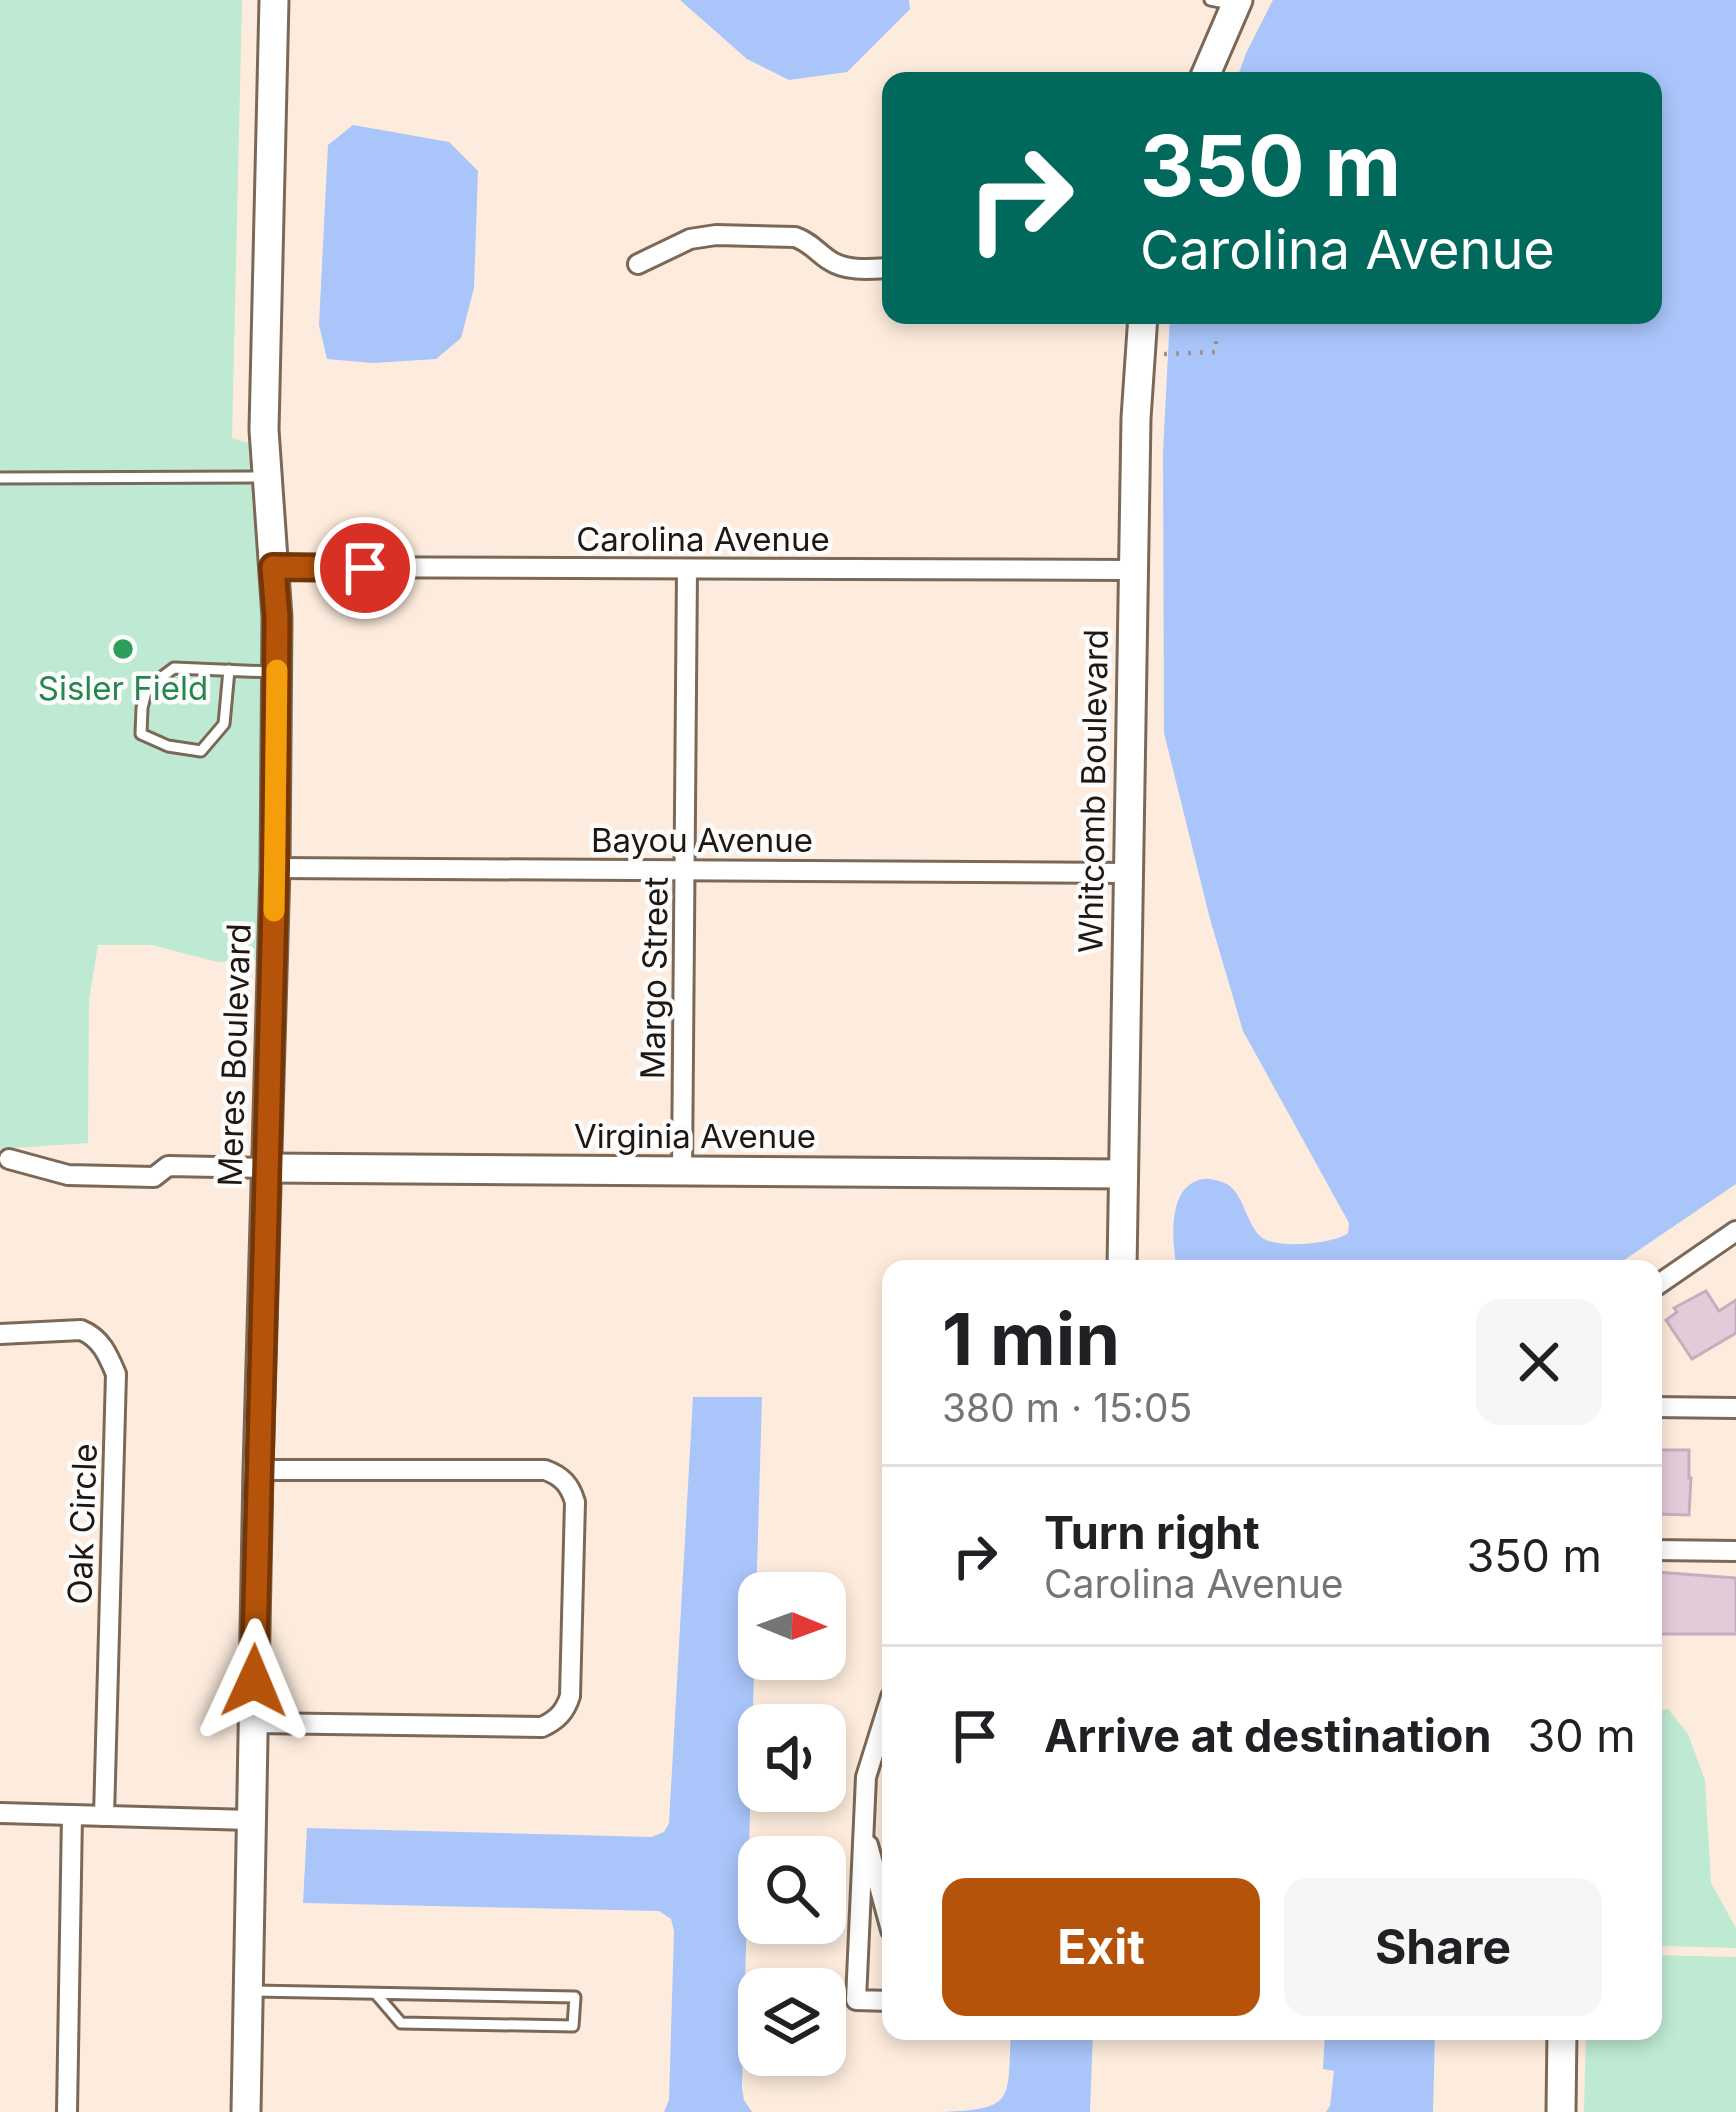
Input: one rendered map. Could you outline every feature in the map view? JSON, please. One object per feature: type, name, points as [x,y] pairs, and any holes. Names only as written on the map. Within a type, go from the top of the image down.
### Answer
[{"type":"street","name":"Meres Boulevard","points":[[245,2112],[275,868],[277,617],[266,477],[265,367],[274,0]]},
{"type":"street","points":[[1205,72],[1228,2]]},
{"type":"street","points":[[638,264],[689,238],[716,235],[795,237],[839,265],[882,267]]},
{"type":"street","name":"Whitcomb Boulevard","points":[[1122,1260],[1136,418],[1142,324]]},
{"type":"street","name":"Carolina Avenue","points":[[273,567],[1133,570]]},
{"type":"street","name":"Margo Street","points":[[682,1172],[687,569]]},
{"type":"street","name":"Bayou Avenue","points":[[275,868],[1128,873]]},
{"type":"street","points":[[9,1160],[68,1175],[154,1177],[168,1166],[267,1168]]},
{"type":"street","name":"Virginia Avenue","points":[[267,1168],[1122,1174]]},
{"type":"street","points":[[1662,1282],[1736,1231]]},
{"type":"street","name":"Oak Circle","points":[[0,1334],[81,1330],[103,1346],[116,1374],[104,1816]]},
{"type":"street","points":[[1662,1407],[1736,1408]]},
{"type":"street","points":[[253,1723],[542,1726],[554,1722],[569,1696],[575,1502],[567,1483],[545,1470],[258,1470]]},
{"type":"street","points":[[1662,1550],[1736,1551]]},
{"type":"street","points":[[882,1726],[866,1777],[856,2000],[882,2001]]},
{"type":"street","points":[[0,1813],[251,1820]]},
{"type":"street","points":[[68,2112],[72,1815]]},
{"type":"street","points":[[864,1829],[882,1896]]},
{"type":"street","points":[[1561,2112],[1562,2040]]},
{"type":"lane","points":[[0,478],[266,477]]},
{"type":"lane","points":[[229,670],[224,724],[201,752],[168,746],[141,734],[147,688],[174,668],[229,670],[277,672]]},
{"type":"lane","points":[[247,1991],[574,1997],[573,2026],[401,2023],[376,1994]]},
{"type":"path","points":[[1153,354],[1216,352],[1216,337]]},
{"type":"green space","points":[[0,0],[242,0],[232,438],[252,444],[264,617],[260,960],[217,962],[152,945],[98,945],[89,1000],[88,1143],[0,1149]]},
{"type":"green space","points":[[1668,1709],[1688,1734],[1705,1780],[1711,1883],[1736,1928],[1736,1948],[1662,1946],[1662,1710]]},
{"type":"green space","points":[[1662,1955],[1736,1957],[1736,2112],[1584,2112],[1586,2040],[1662,2040]]},
{"type":"water","points":[[680,0],[909,0],[910,9],[847,72],[789,80],[747,59]]},
{"type":"water","points":[[1273,0],[1736,0],[1736,1184],[1624,1260],[1176,1260],[1177,1203],[1192,1183],[1204,1179],[1231,1187],[1256,1231],[1267,1240],[1304,1244],[1331,1240],[1348,1233],[1349,1223],[1243,1031],[1164,733],[1163,452],[1170,324],[1662,324],[1662,72],[1239,72]]},
{"type":"water","points":[[353,125],[449,142],[478,171],[474,288],[461,338],[436,359],[373,363],[327,359],[319,325],[328,145]]},
{"type":"water","points":[[693,1397],[762,1397],[757,1572],[738,1572],[738,1680],[754,1680],[753,1704],[738,1704],[738,1812],[750,1812],[749,1836],[738,1836],[738,1944],[746,1944],[745,1968],[738,1968],[738,2076],[742,2076],[744,2100],[752,2112],[664,2112],[669,2100],[674,1931],[671,1919],[659,1911],[303,1903],[307,1828],[651,1837],[664,1832],[669,1823]]},
{"type":"water","points":[[1011,2040],[1093,2040],[1090,2112],[942,2112],[996,2103],[1003,2096]]},
{"type":"water","points":[[1325,2040],[1435,2040],[1433,2112],[1326,2112],[1334,2071],[1323,2069]]},
{"type":"building","points":[[1706,1291],[1719,1311],[1736,1300],[1736,1333],[1692,1359],[1666,1320],[1677,1312],[1674,1308]]},
{"type":"building","points":[[1662,1450],[1689,1450],[1689,1515],[1662,1514]]},
{"type":"building","points":[[1662,1572],[1736,1578],[1736,1634],[1662,1634]]},
{"type":"slow traffic","points":[[274,911],[277,670]]},
{"type":"place","name":"Sisler Field","points":[[123,649]]},
{"type":"route","points":[[254,1681],[275,868],[277,617],[273,567],[365,568]]}]
